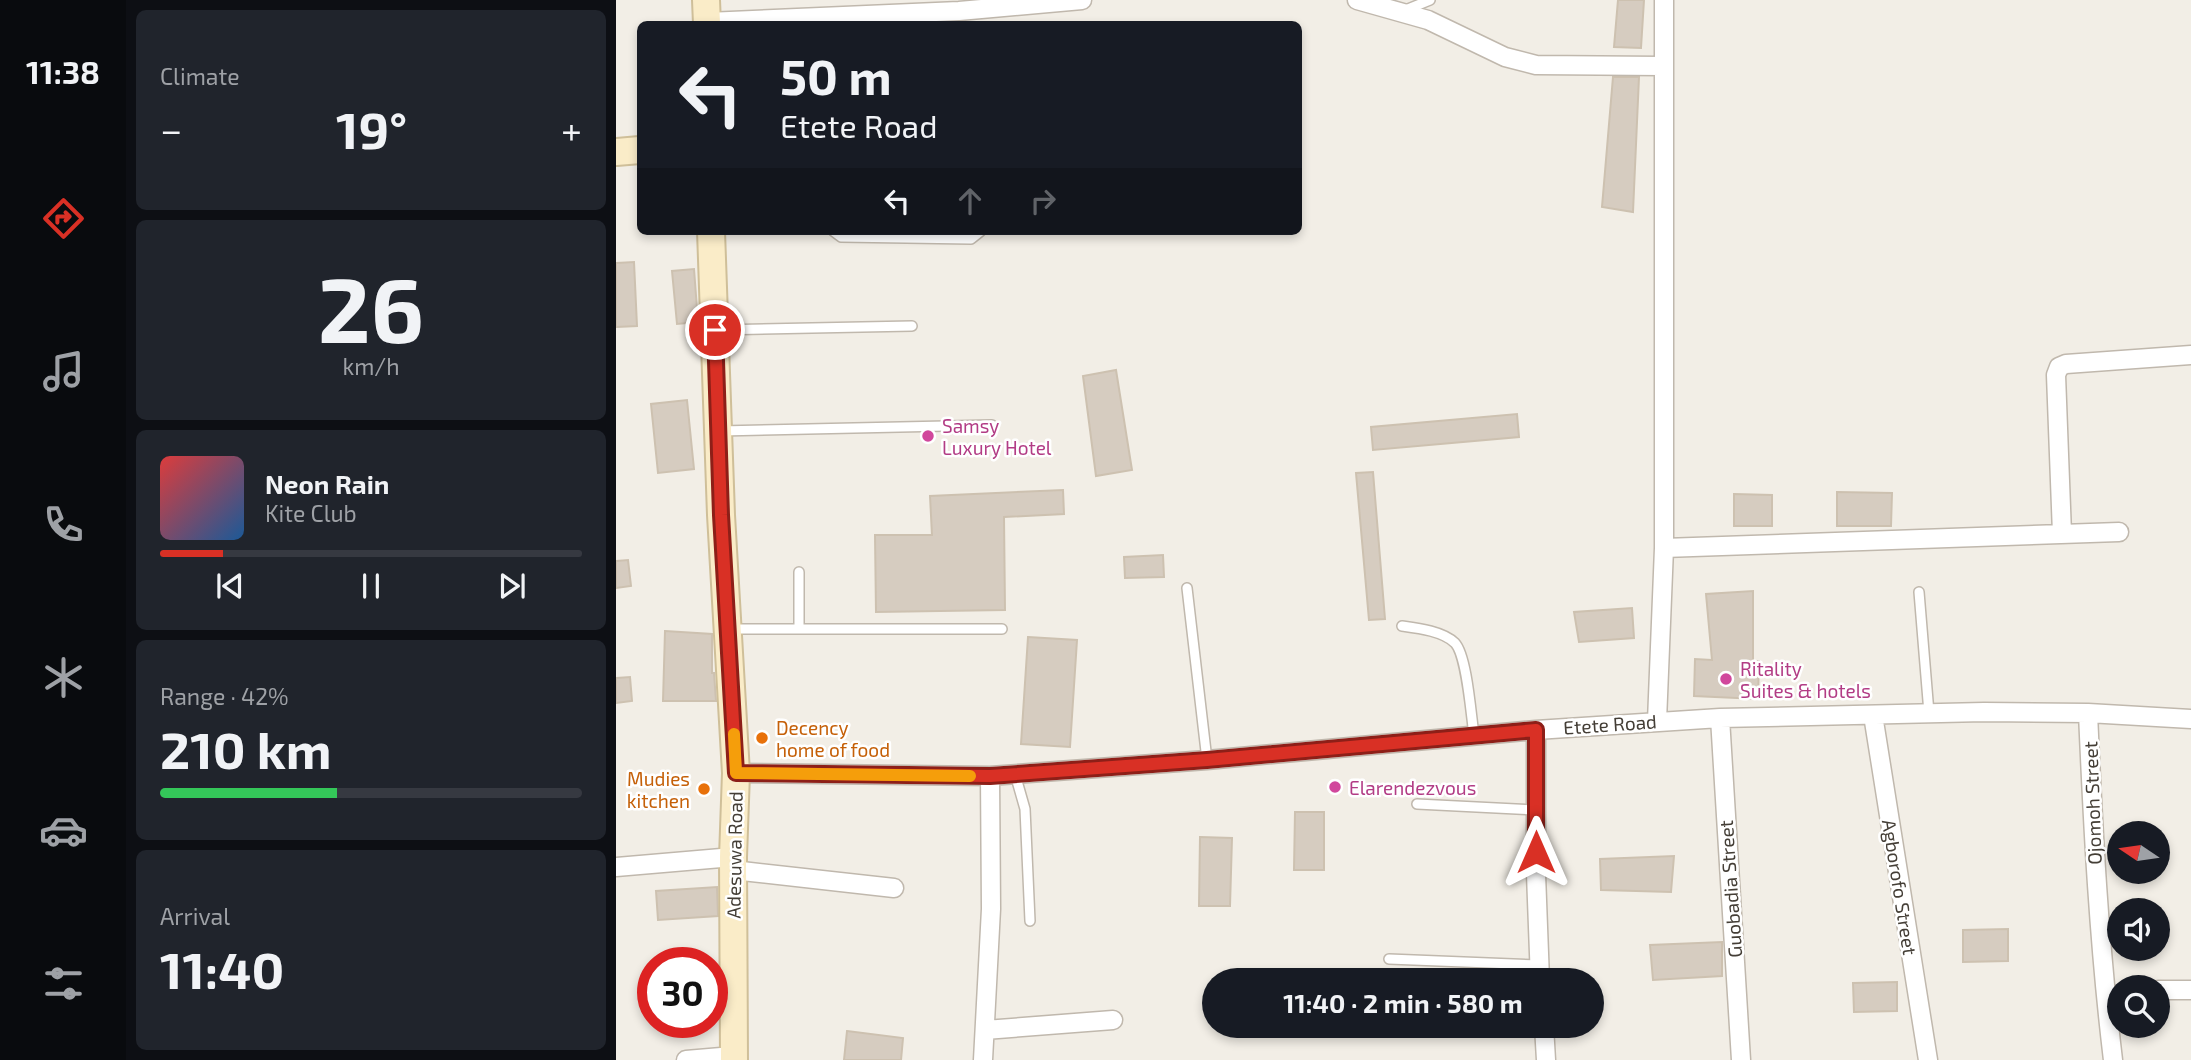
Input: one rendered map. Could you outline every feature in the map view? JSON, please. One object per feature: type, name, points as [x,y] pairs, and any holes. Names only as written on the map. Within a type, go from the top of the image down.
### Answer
[{"type":"street","points":[[707,16],[1082,0]]},
{"type":"street","points":[[1357,0],[1428,20],[1505,57],[1536,65],[1662,66]]},
{"type":"street","points":[[1657,721],[1664,548],[1664,0]]},
{"type":"street","points":[[616,152],[637,150]]},
{"type":"street","name":"Adesuwa Road","points":[[712,235],[718,431],[736,773],[733,863],[734,1058]]},
{"type":"street","points":[[2062,534],[2056,375],[2059,368],[2066,364],[2191,355]]},
{"type":"street","points":[[1664,548],[2119,532]]},
{"type":"street","name":"Etete Road","points":[[736,773],[990,776],[1207,760],[1536,730],[1720,718],[1929,713],[2088,713],[2191,719]]},
{"type":"street","name":"Ojomoh Street","points":[[2088,713],[2094,864],[2110,975]]},
{"type":"street","name":"Agborofo Street","points":[[1873,715],[1928,1060]]},
{"type":"street","name":"Guobadia Street","points":[[1720,718],[1741,1060]]},
{"type":"street","points":[[1536,730],[1540,968]]},
{"type":"street","points":[[983,1060],[991,909],[990,776]]},
{"type":"street","points":[[616,867],[733,863],[894,888]]},
{"type":"street","points":[[2170,990],[2191,989]]},
{"type":"street","points":[[985,1030],[1113,1020]]},
{"type":"street","points":[[1545,1038],[1546,1060]]},
{"type":"street","name":"Ojomoh Street","points":[[2113,1038],[2113,1060]]},
{"type":"street","points":[[696,1060],[734,1058]]},
{"type":"lane","points":[[1401,12],[1430,0]]},
{"type":"lane","points":[[838,235],[971,239],[976,235]]},
{"type":"lane","points":[[715,330],[912,326]]},
{"type":"lane","points":[[718,431],[992,425]]},
{"type":"lane","points":[[799,572],[799,629]]},
{"type":"lane","points":[[1187,589],[1207,760]]},
{"type":"lane","points":[[1919,592],[1929,713]]},
{"type":"lane","points":[[1402,626],[1454,641],[1463,662],[1474,735]]},
{"type":"lane","points":[[728,629],[1002,629]]},
{"type":"lane","points":[[1015,774],[1025,809],[1030,921]]},
{"type":"lane","points":[[1417,804],[1536,810]]},
{"type":"lane","points":[[1389,959],[1494,968]]},
{"type":"building","points":[[1618,0],[1644,0],[1641,48],[1614,47]]},
{"type":"building","points":[[1613,77],[1639,77],[1633,212],[1602,207]]},
{"type":"building","points":[[634,262],[637,326],[616,327],[616,263]]},
{"type":"building","points":[[694,269],[698,322],[677,324],[672,271]]},
{"type":"building","points":[[1116,370],[1132,470],[1096,476],[1083,376]]},
{"type":"building","points":[[687,400],[694,469],[658,473],[651,404]]},
{"type":"building","points":[[1517,414],[1519,437],[1373,450],[1371,427]]},
{"type":"building","points":[[1373,472],[1385,619],[1369,620],[1356,473]]},
{"type":"building","points":[[1063,490],[1064,514],[1004,517],[1005,610],[876,612],[875,535],[932,535],[930,496]]},
{"type":"building","points":[[1837,492],[1892,493],[1891,526],[1837,526]]},
{"type":"building","points":[[1734,494],[1772,495],[1772,526],[1734,526]]},
{"type":"building","points":[[1163,555],[1164,577],[1125,578],[1124,557]]},
{"type":"building","points":[[628,560],[631,586],[616,588],[616,561]]},
{"type":"building","points":[[1753,591],[1753,661],[1759,661],[1758,699],[1694,696],[1695,659],[1712,660],[1706,594]]},
{"type":"building","points":[[1632,608],[1634,638],[1579,642],[1574,612]]},
{"type":"building","points":[[665,631],[712,634],[712,673],[716,701],[663,701]]},
{"type":"building","points":[[1028,637],[1077,640],[1070,747],[1021,744]]},
{"type":"building","points":[[630,677],[632,701],[616,703],[616,678]]},
{"type":"building","points":[[1295,812],[1324,812],[1324,870],[1294,870]]},
{"type":"building","points":[[1200,837],[1232,838],[1230,906],[1199,906]]},
{"type":"building","points":[[1674,856],[1671,892],[1601,890],[1600,859]]},
{"type":"building","points":[[717,887],[718,916],[658,920],[656,891]]},
{"type":"building","points":[[2008,929],[2008,961],[1963,962],[1963,930]]},
{"type":"building","points":[[1722,942],[1722,976],[1653,980],[1650,945]]},
{"type":"building","points":[[1897,982],[1897,1011],[1854,1012],[1853,983]]},
{"type":"building","points":[[847,1031],[903,1038],[901,1060],[844,1060]]},
{"type":"slow traffic","points":[[734,734],[736,773],[970,776]]},
{"type":"place","name":"Samsy Luxury Hotel","points":[[928,436]]},
{"type":"place","name":"Ritality Suites & hotels","points":[[1726,679]]},
{"type":"place","name":"Decency home of food","points":[[762,738]]},
{"type":"place","name":"Elarendezvous","points":[[1335,787]]},
{"type":"place","name":"Mudies kitchen","points":[[704,789]]},
{"type":"route","points":[[715,330],[721,515],[736,773],[990,776],[1207,760],[1536,730],[1536,852]]}]
